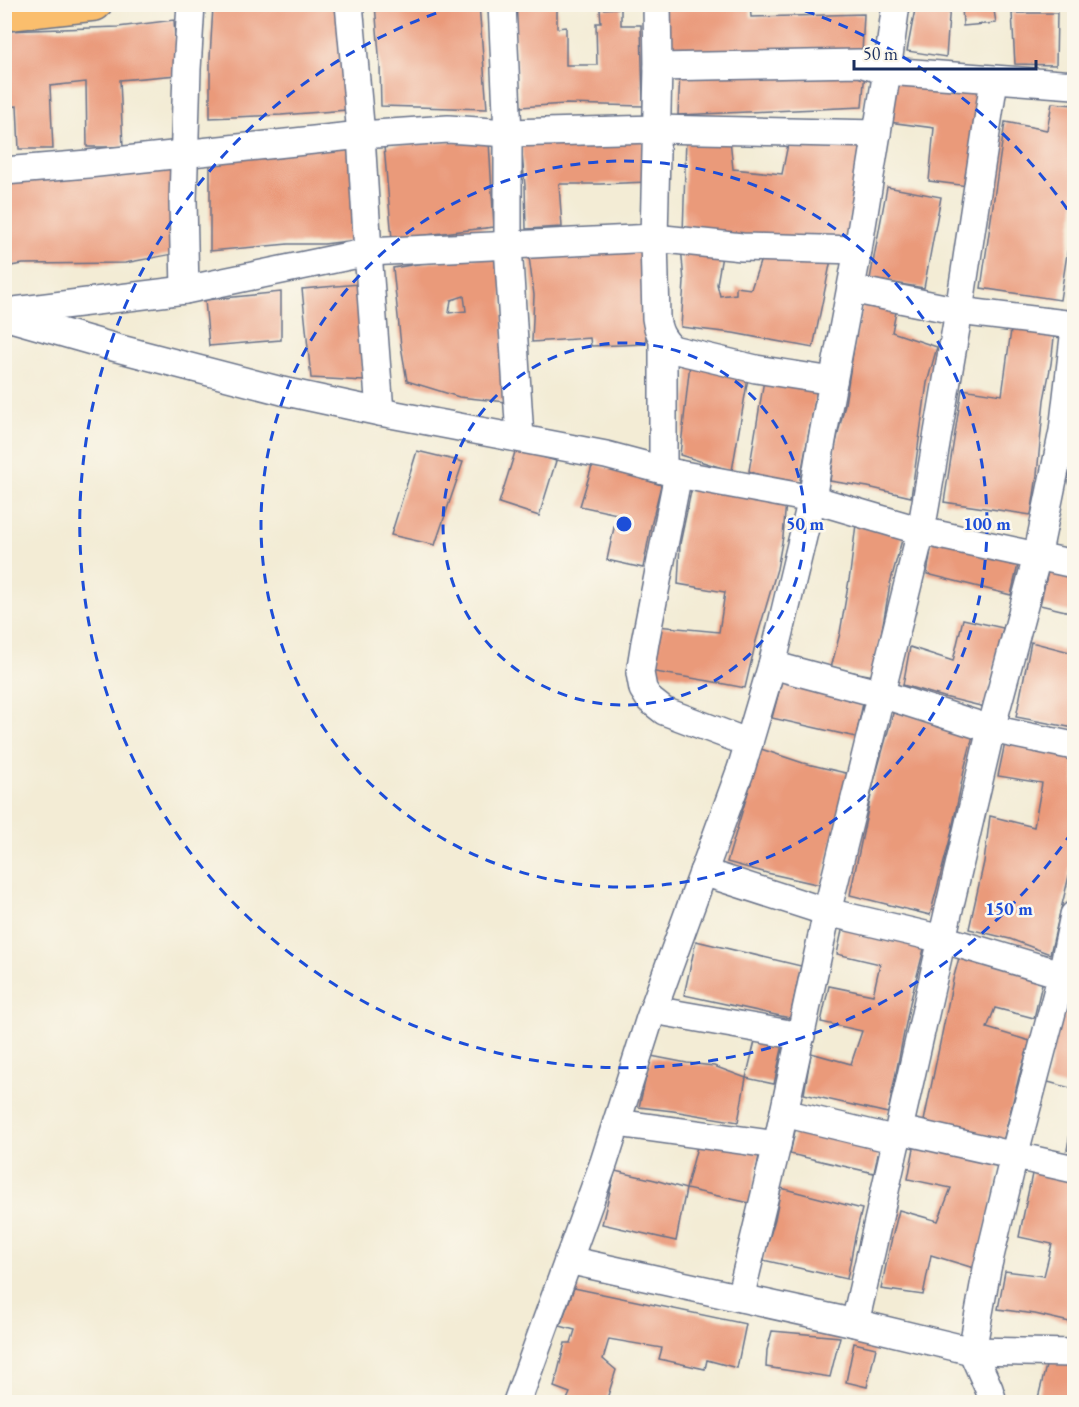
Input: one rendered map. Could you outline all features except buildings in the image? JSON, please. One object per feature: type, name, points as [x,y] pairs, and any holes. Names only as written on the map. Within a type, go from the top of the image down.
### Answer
[{"type":"main road","points":[[4,14],[95,4]]},
{"type":"street","points":[[185,290],[183,201],[191,4]]},
{"type":"street","points":[[349,4],[361,135],[380,412]]},
{"type":"street","points":[[502,4],[508,133],[508,245],[520,438]]},
{"type":"street","points":[[657,4],[654,238],[657,330],[672,349],[756,369],[833,381]]},
{"type":"street","points":[[517,1402],[604,1162],[653,1010],[741,769],[772,665],[812,499],[858,250],[896,4]]},
{"type":"street","points":[[658,66],[860,63],[887,71],[1074,85]]},
{"type":"street","points":[[740,1298],[777,1145],[827,912],[921,531],[994,80]]},
{"type":"street","points":[[4,171],[361,135],[448,129],[508,133],[656,129],[877,134]]},
{"type":"street","points":[[4,314],[185,290],[368,252],[654,238],[742,247],[858,250]]},
{"type":"street","points":[[851,289],[958,311],[1074,325]]},
{"type":"street","points":[[4,314],[113,347],[270,388],[380,412],[606,455],[671,472],[812,499],[921,531],[1074,564]]},
{"type":"street","points":[[855,1323],[991,729],[1069,432],[1074,337]]},
{"type":"street","points":[[663,340],[671,472],[640,673],[643,689],[650,700],[664,711],[749,743]]},
{"type":"street","points":[[772,665],[881,694],[991,729],[1074,746]]},
{"type":"street","points":[[703,872],[827,912],[942,939],[1068,976]]},
{"type":"street","points":[[993,1402],[972,1351],[987,1269],[1014,1156],[1068,976],[1074,915]]},
{"type":"street","points":[[653,1010],[801,1036]]},
{"type":"street","points":[[784,1113],[1074,1169]]},
{"type":"street","points":[[616,1123],[777,1145]]},
{"type":"street","points":[[568,1260],[972,1351],[1074,1353]]}]
